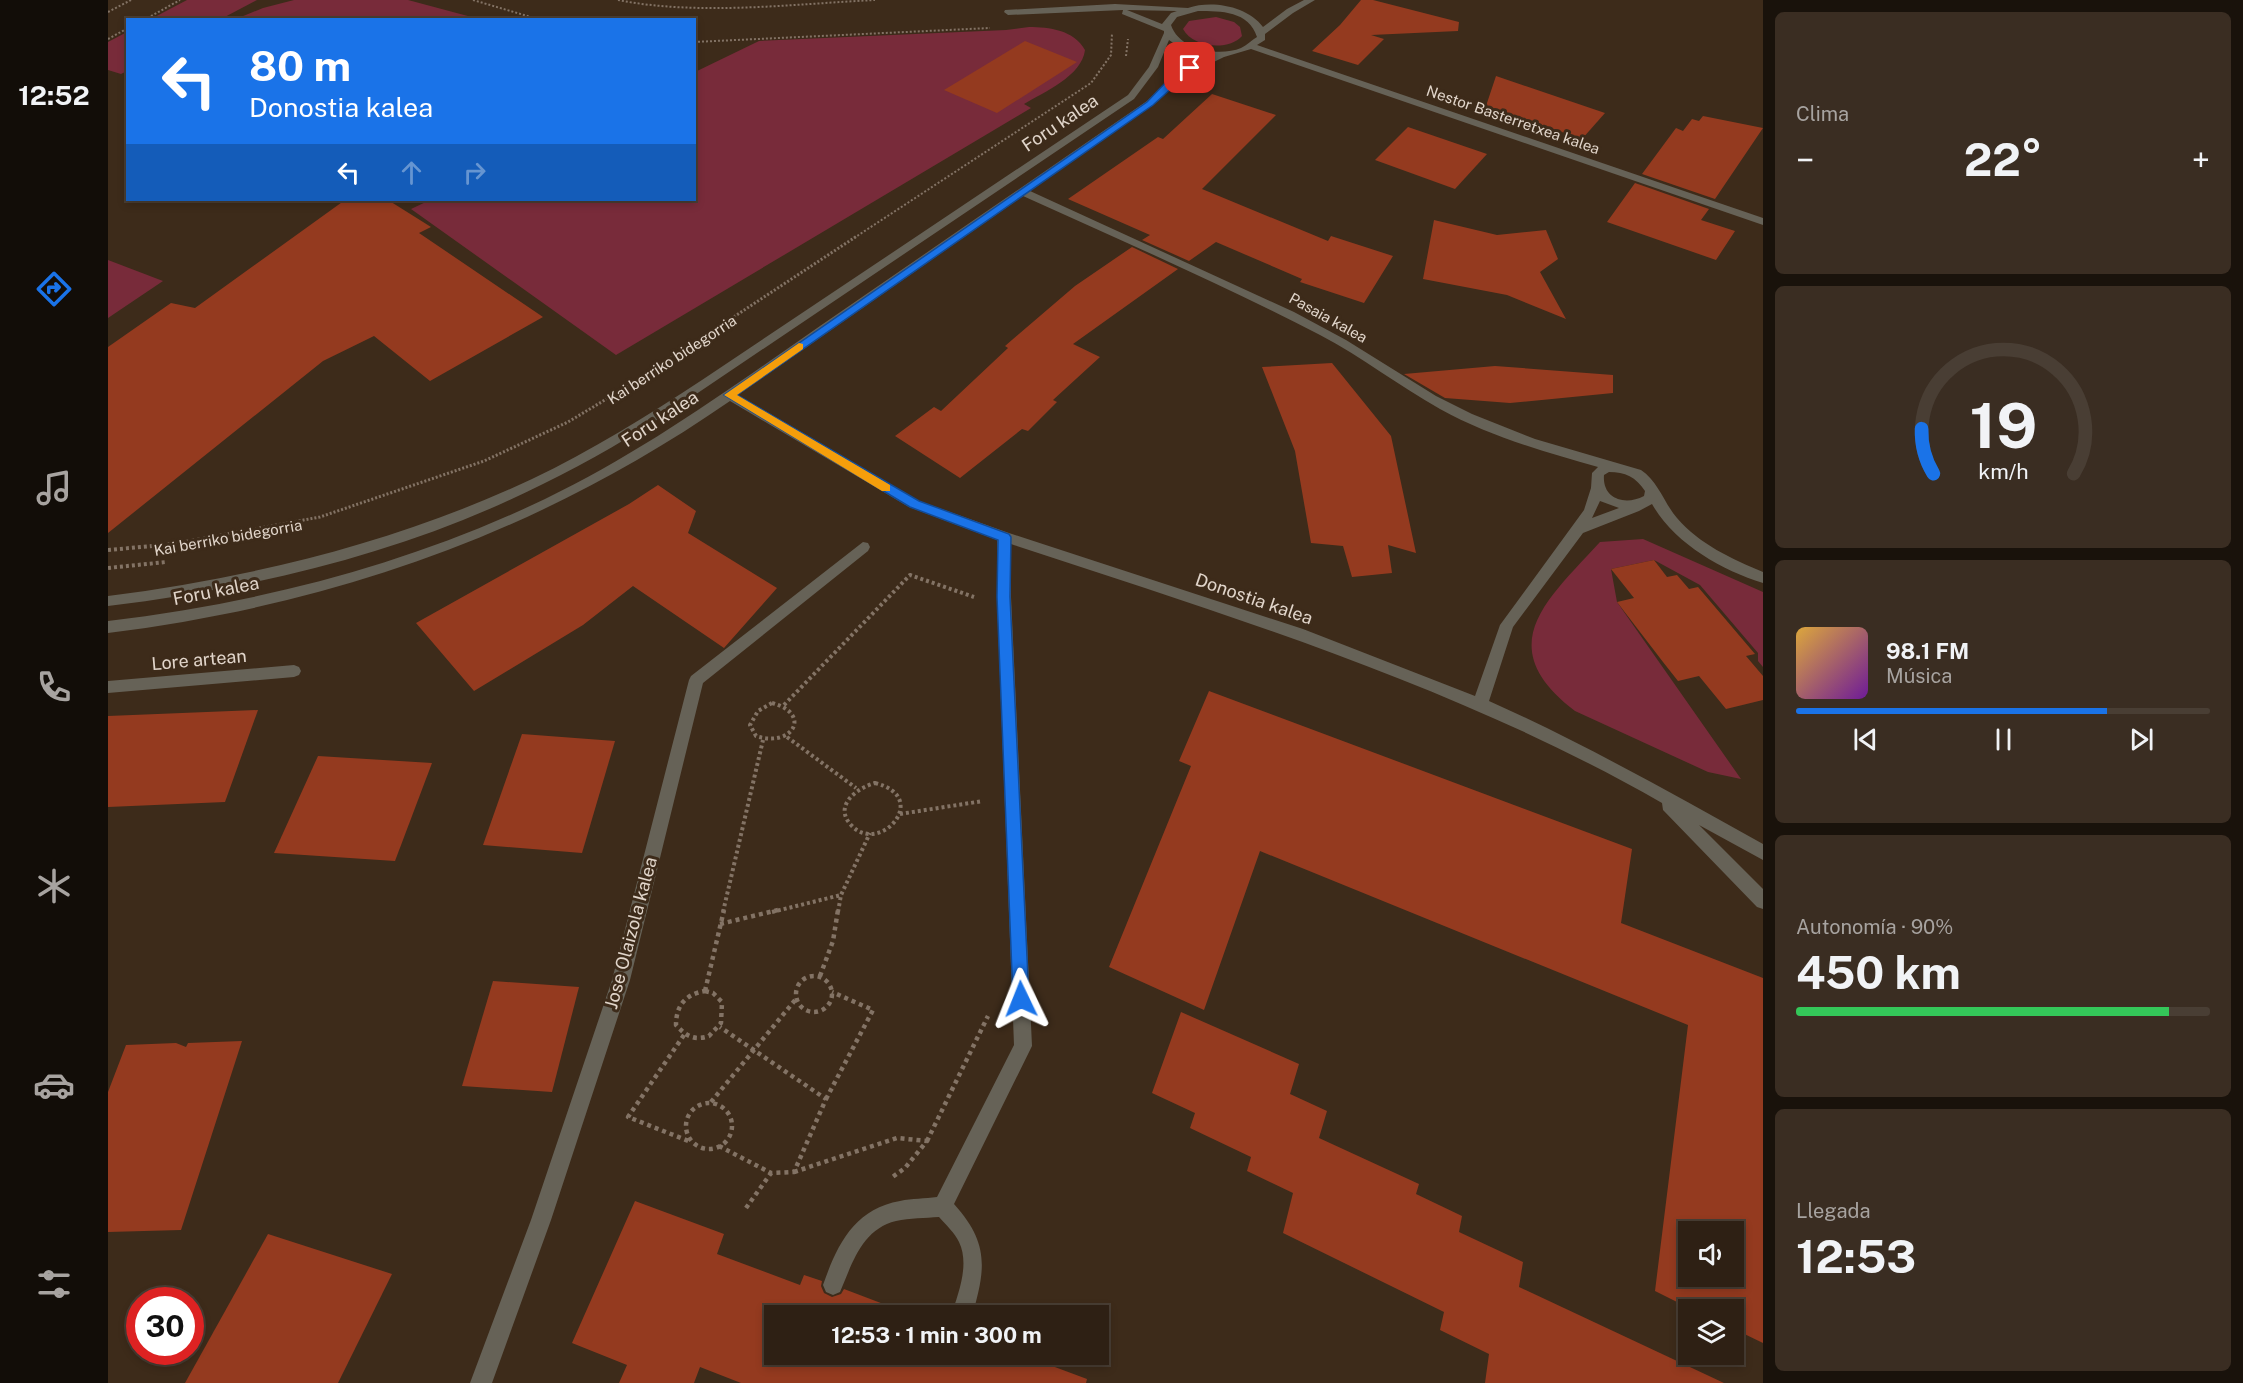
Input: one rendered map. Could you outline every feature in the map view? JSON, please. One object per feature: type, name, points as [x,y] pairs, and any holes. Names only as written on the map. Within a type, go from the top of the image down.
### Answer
[{"type":"street","points":[[1166,31],[1167,20],[1175,14],[1229,0]]},
{"type":"street","points":[[1261,33],[1290,10],[1311,0]]},
{"type":"street","points":[[1115,8],[1166,31],[1179,45],[1189,49],[1222,54],[1240,52],[1253,47],[1262,38],[1260,28],[1251,19],[1236,12],[1217,8],[1197,8]]},
{"type":"street","points":[[1008,12],[1115,8],[1187,10]]},
{"type":"street","name":"Foru kalea","points":[[108,601],[206,587],[281,571],[354,551],[482,506],[585,458],[673,405],[1131,97],[1153,67],[1166,31]]},
{"type":"street","name":"Nestor Basterretxea kalea","points":[[1253,47],[1763,222]]},
{"type":"street","name":"Foru kalea","points":[[108,627],[198,614],[281,597],[358,575],[435,550],[505,522],[604,475],[652,447],[729,395],[1023,192],[1150,103],[1180,75],[1222,54]]},
{"type":"street","name":"Pasaia kalea","points":[[1023,192],[1222,281],[1310,325],[1419,391],[1468,417],[1545,448],[1618,468]]},
{"type":"street","name":"Donostia kalea","points":[[729,395],[914,504],[1004,537],[1298,633],[1480,704],[1542,732],[1656,792],[1763,853]]},
{"type":"street","points":[[1641,506],[1617,503],[1605,497],[1598,489],[1595,480],[1598,473],[1606,468],[1618,468],[1630,470],[1642,477],[1650,485],[1667,518],[1692,541],[1725,561],[1763,578]]},
{"type":"street","points":[[1480,704],[1507,625],[1578,529],[1590,511],[1598,489]]},
{"type":"street","points":[[1578,529],[1641,506],[1650,501],[1653,494]]},
{"type":"street","points":[[943,1206],[1023,1046],[1004,597],[1004,537]]},
{"type":"street","name":"Jose Olaizola kalea","points":[[481,1383],[541,1220],[621,980],[696,680],[863,547]]},
{"type":"street","name":"Lore artean","points":[[108,687],[294,671]]},
{"type":"street","points":[[1656,792],[1763,901]]},
{"type":"street","points":[[833,1285],[849,1244],[875,1219],[896,1211],[943,1206]]},
{"type":"street","points":[[943,1206],[967,1236],[973,1258],[971,1283],[964,1305]]},
{"type":"path","points":[[108,12],[131,0]]},
{"type":"path","points":[[148,18],[180,0]]},
{"type":"path","points":[[473,0],[534,18]]},
{"type":"path","points":[[618,0],[653,7],[693,8],[875,0]]},
{"type":"path","points":[[1115,8],[1129,42],[1125,60]]},
{"type":"path","points":[[108,550],[174,544],[320,517],[484,461],[568,422],[630,385],[1091,83],[1111,55],[1112,32],[1108,25]]},
{"type":"path","points":[[696,42],[1000,27]]},
{"type":"path","points":[[108,39],[126,29]]},
{"type":"path","name":"Kai berriko bidegorria","points":[[108,568],[173,561]]},
{"type":"path","points":[[784,705],[910,575],[977,598]]},
{"type":"path","points":[[765,705],[784,705],[794,714],[796,721],[795,727],[786,737],[771,741],[756,736],[750,725],[755,712],[765,705]]},
{"type":"path","points":[[786,737],[856,788]]},
{"type":"path","points":[[705,991],[763,740]]},
{"type":"path","points":[[875,783],[892,789],[901,803],[900,814],[889,828],[870,833],[853,827],[845,816],[847,798],[856,788],[875,783]]},
{"type":"path","points":[[900,814],[995,800]]},
{"type":"path","points":[[819,976],[833,941],[842,895],[870,833]]},
{"type":"path","points":[[720,924],[842,895]]},
{"type":"path","points":[[691,1142],[688,1136],[688,1120],[698,1107],[711,1102],[754,1050],[796,999],[801,983],[807,978],[819,976],[828,981],[832,992],[828,1004],[815,1011],[804,1009],[796,999]]},
{"type":"path","points":[[705,991],[713,993],[722,1002],[724,1010],[720,1027],[709,1037],[700,1039],[684,1035],[676,1025],[677,1008],[689,995],[705,991]]},
{"type":"path","points":[[794,1172],[826,1099],[873,1010],[832,992]]},
{"type":"path","points":[[720,1027],[826,1099]]},
{"type":"path","points":[[684,1035],[628,1117],[704,1149],[719,1146],[771,1173],[794,1172],[825,1164],[897,1138],[927,1141],[905,1168],[887,1181]]},
{"type":"path","points":[[711,1102],[722,1105],[731,1116],[731,1130],[719,1146]]},
{"type":"path","points":[[746,1208],[771,1173]]},
{"type":"shaded area","points":[[187,0],[257,0],[223,18],[153,18]]},
{"type":"shaded area","points":[[294,0],[408,0],[475,18],[238,18],[263,8]]},
{"type":"shaded area","points":[[1216,17],[1234,22],[1240,27],[1242,36],[1229,44],[1211,45],[1195,40],[1183,29],[1189,21]]},
{"type":"shaded area","points":[[1029,27],[1053,29],[1068,34],[1085,50],[1077,68],[1070,75],[1024,104],[1031,108],[616,355],[411,209],[428,201],[696,201],[696,72],[759,41],[1006,30]]},
{"type":"shaded area","points":[[126,33],[126,72],[121,74],[108,70],[108,42]]},
{"type":"shaded area","points":[[108,260],[163,281],[108,318]]},
{"type":"shaded area","points":[[1643,539],[1763,592],[1763,667],[1758,661],[1758,653],[1700,585],[1654,560],[1611,569],[1617,602],[1741,779],[1708,772],[1575,711],[1549,687],[1536,665],[1532,644],[1536,624],[1546,604],[1562,584],[1600,542]]},
{"type":"building","points":[[1361,0],[1373,0],[1459,22],[1458,31],[1371,35],[1384,39],[1358,65],[1312,51],[1340,25]]},
{"type":"building","points":[[1025,41],[1077,62],[997,113],[944,90]]},
{"type":"building","points":[[1496,76],[1605,113],[1582,139],[1486,106]]},
{"type":"building","points":[[1212,94],[1276,115],[1202,189],[1328,241],[1331,236],[1393,256],[1364,303],[1300,282],[1302,279],[1216,242],[1189,261],[1142,240],[1150,235],[1068,199],[1158,137],[1163,139]]},
{"type":"building","points":[[1703,116],[1763,128],[1715,199],[1642,174],[1676,128],[1683,131],[1692,119],[1699,121]]},
{"type":"building","points":[[1408,127],[1487,154],[1455,189],[1375,160]]},
{"type":"building","points":[[1635,183],[1709,209],[1701,220],[1735,231],[1716,260],[1607,222]]},
{"type":"building","points":[[344,201],[390,201],[431,227],[419,233],[543,317],[430,381],[374,336],[323,361],[108,533],[108,347],[171,303],[195,308]]},
{"type":"building","points":[[1434,220],[1497,235],[1546,230],[1558,259],[1540,272],[1566,319],[1507,295],[1423,279]]},
{"type":"building","points":[[1132,247],[1178,269],[1073,344],[1100,357],[1053,400],[1057,402],[1028,431],[1022,429],[960,478],[895,436],[934,407],[941,411],[1008,348],[1005,346],[1075,286]]},
{"type":"building","points":[[1332,363],[1391,436],[1416,553],[1388,545],[1392,573],[1352,577],[1343,546],[1311,543],[1295,451],[1262,367]]},
{"type":"building","points":[[1495,366],[1613,375],[1613,393],[1510,403],[1445,398],[1404,374]]},
{"type":"building","points":[[658,485],[696,511],[688,533],[777,588],[724,648],[633,586],[583,625],[474,691],[416,623],[629,504]]},
{"type":"building","points":[[1654,560],[1667,577],[1677,575],[1689,589],[1698,587],[1755,654],[1746,656],[1763,676],[1763,700],[1726,709],[1699,676],[1678,681],[1663,662],[1617,602],[1634,598],[1611,569]]},
{"type":"building","points":[[1209,691],[1632,849],[1621,923],[1763,978],[1763,1343],[1744,1334],[1744,1299],[1678,1299],[1678,1302],[1655,1291],[1688,1025],[1260,851],[1204,1010],[1109,967],[1191,766],[1179,761]]},
{"type":"building","points":[[258,710],[225,802],[108,807],[108,716]]},
{"type":"building","points":[[522,734],[615,741],[582,853],[483,845]]},
{"type":"building","points":[[318,756],[432,763],[395,861],[274,853]]},
{"type":"building","points":[[493,981],[579,987],[552,1092],[462,1086]]},
{"type":"building","points":[[1181,1012],[1299,1064],[1290,1094],[1327,1111],[1319,1138],[1419,1184],[1416,1194],[1462,1216],[1459,1232],[1523,1262],[1519,1287],[1678,1361],[1678,1365],[1686,1365],[1724,1383],[1485,1383],[1489,1354],[1440,1330],[1444,1312],[1283,1233],[1293,1193],[1247,1171],[1251,1157],[1190,1128],[1195,1113],[1152,1093]]},
{"type":"building","points":[[242,1041],[181,1230],[108,1232],[108,1092],[126,1045],[176,1043],[186,1047],[188,1043]]},
{"type":"building","points":[[635,1201],[724,1234],[717,1254],[800,1285],[804,1275],[822,1281],[821,1286],[824,1293],[832,1297],[841,1294],[844,1289],[886,1305],[764,1305],[764,1365],[1049,1365],[1087,1379],[1086,1383],[741,1383],[700,1367],[694,1383],[619,1383],[627,1365],[572,1343]]},
{"type":"building","points":[[268,1234],[392,1274],[338,1383],[185,1383],[195,1365],[204,1365],[204,1349]]},
{"type":"slow traffic","points":[[799,346],[729,395],[886,488]]},
{"type":"route","points":[[1021,999],[1004,597],[1004,537],[914,504],[729,395],[1150,103],[1170,83],[1190,68]]}]
